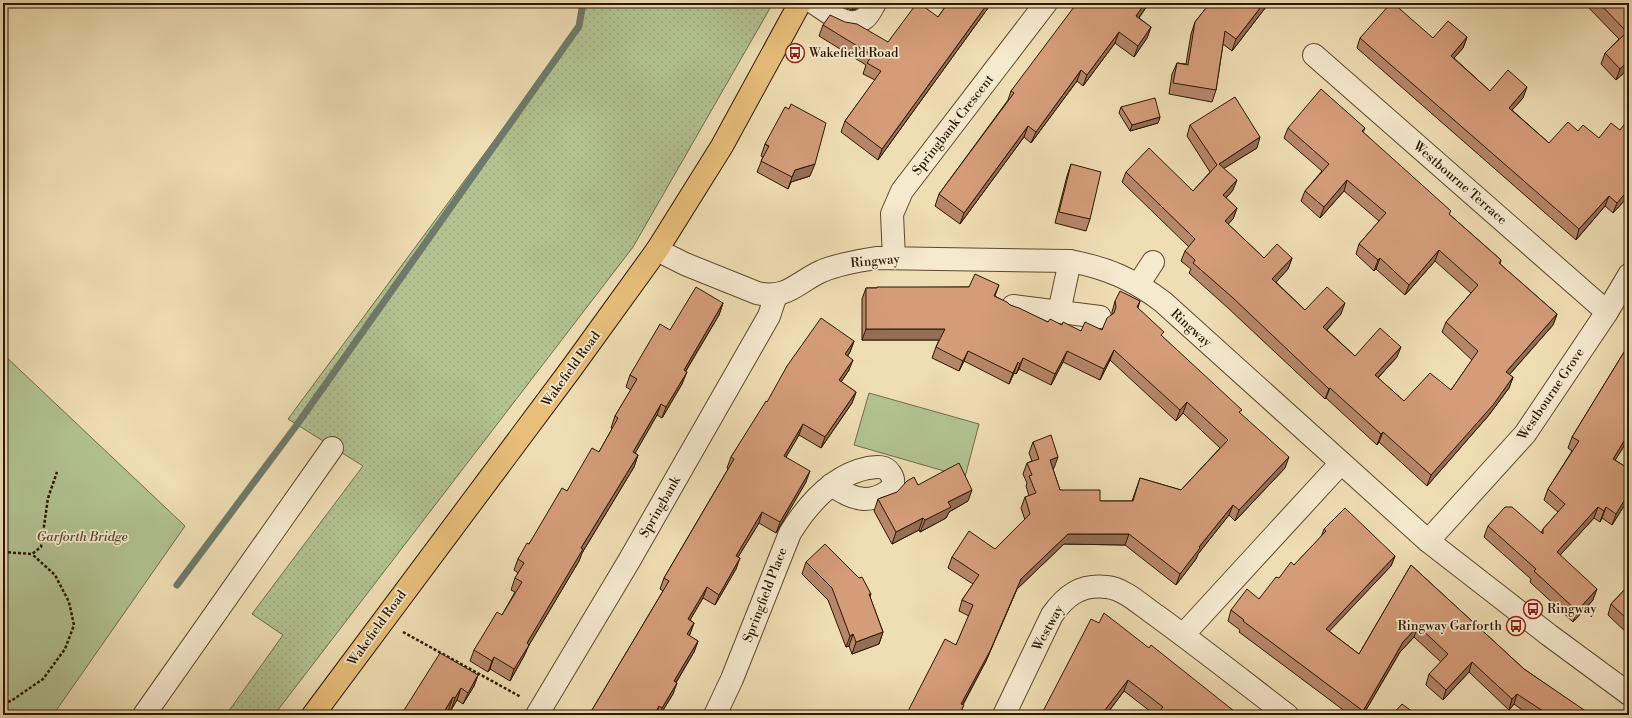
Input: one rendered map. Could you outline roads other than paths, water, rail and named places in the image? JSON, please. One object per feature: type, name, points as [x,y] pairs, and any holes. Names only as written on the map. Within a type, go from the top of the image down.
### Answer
[{"type":"main road","name":"Wakefield Road","points":[[313,715],[465,509],[571,369],[657,250],[722,146],[800,3]]},
{"type":"street","points":[[814,3],[843,20],[854,23],[865,18],[875,3]]},
{"type":"street","name":"Springbank Crescent","points":[[894,258],[892,214],[902,191],[1046,3]]},
{"type":"street","name":"Westbourne Terrace","points":[[1314,55],[1607,312]]},
{"type":"street","name":"Ringway","points":[[657,250],[685,264],[757,293],[768,295],[776,295],[790,290],[822,271],[857,260],[894,258],[1070,261],[1110,271],[1138,284],[1163,302],[1428,541],[1629,694]]},
{"type":"street","points":[[1059,312],[1070,261]]},
{"type":"street","points":[[1138,284],[1153,262]]},
{"type":"street","name":"Westbourne Grove","points":[[1428,541],[1526,434],[1607,312],[1629,274]]},
{"type":"street","name":"Springbank","points":[[539,712],[629,561],[769,316],[776,295]]},
{"type":"street","points":[[1013,306],[1100,318]]},
{"type":"street","points":[[144,715],[332,448]]},
{"type":"street","points":[[1183,635],[1341,463]]},
{"type":"street","name":"Springfield Place","points":[[714,715],[732,679],[790,533],[802,514],[830,485]]},
{"type":"street","name":"Westway","points":[[1004,715],[1052,615],[1062,601],[1076,591],[1092,586],[1109,587],[1124,593],[1183,635],[1287,715]]},
{"type":"waterway","points":[[177,585],[296,426],[579,26],[583,3]]},
{"type":"place","name":"Wakefield Road","points":[[795,53]]},
{"type":"place","name":"Ringway","points":[[1533,609]]},
{"type":"place","name":"Ringway Garforth","points":[[1516,626]]},
{"type":"park label","name":"Garforth Bridge","points":[[82,537]]}]
